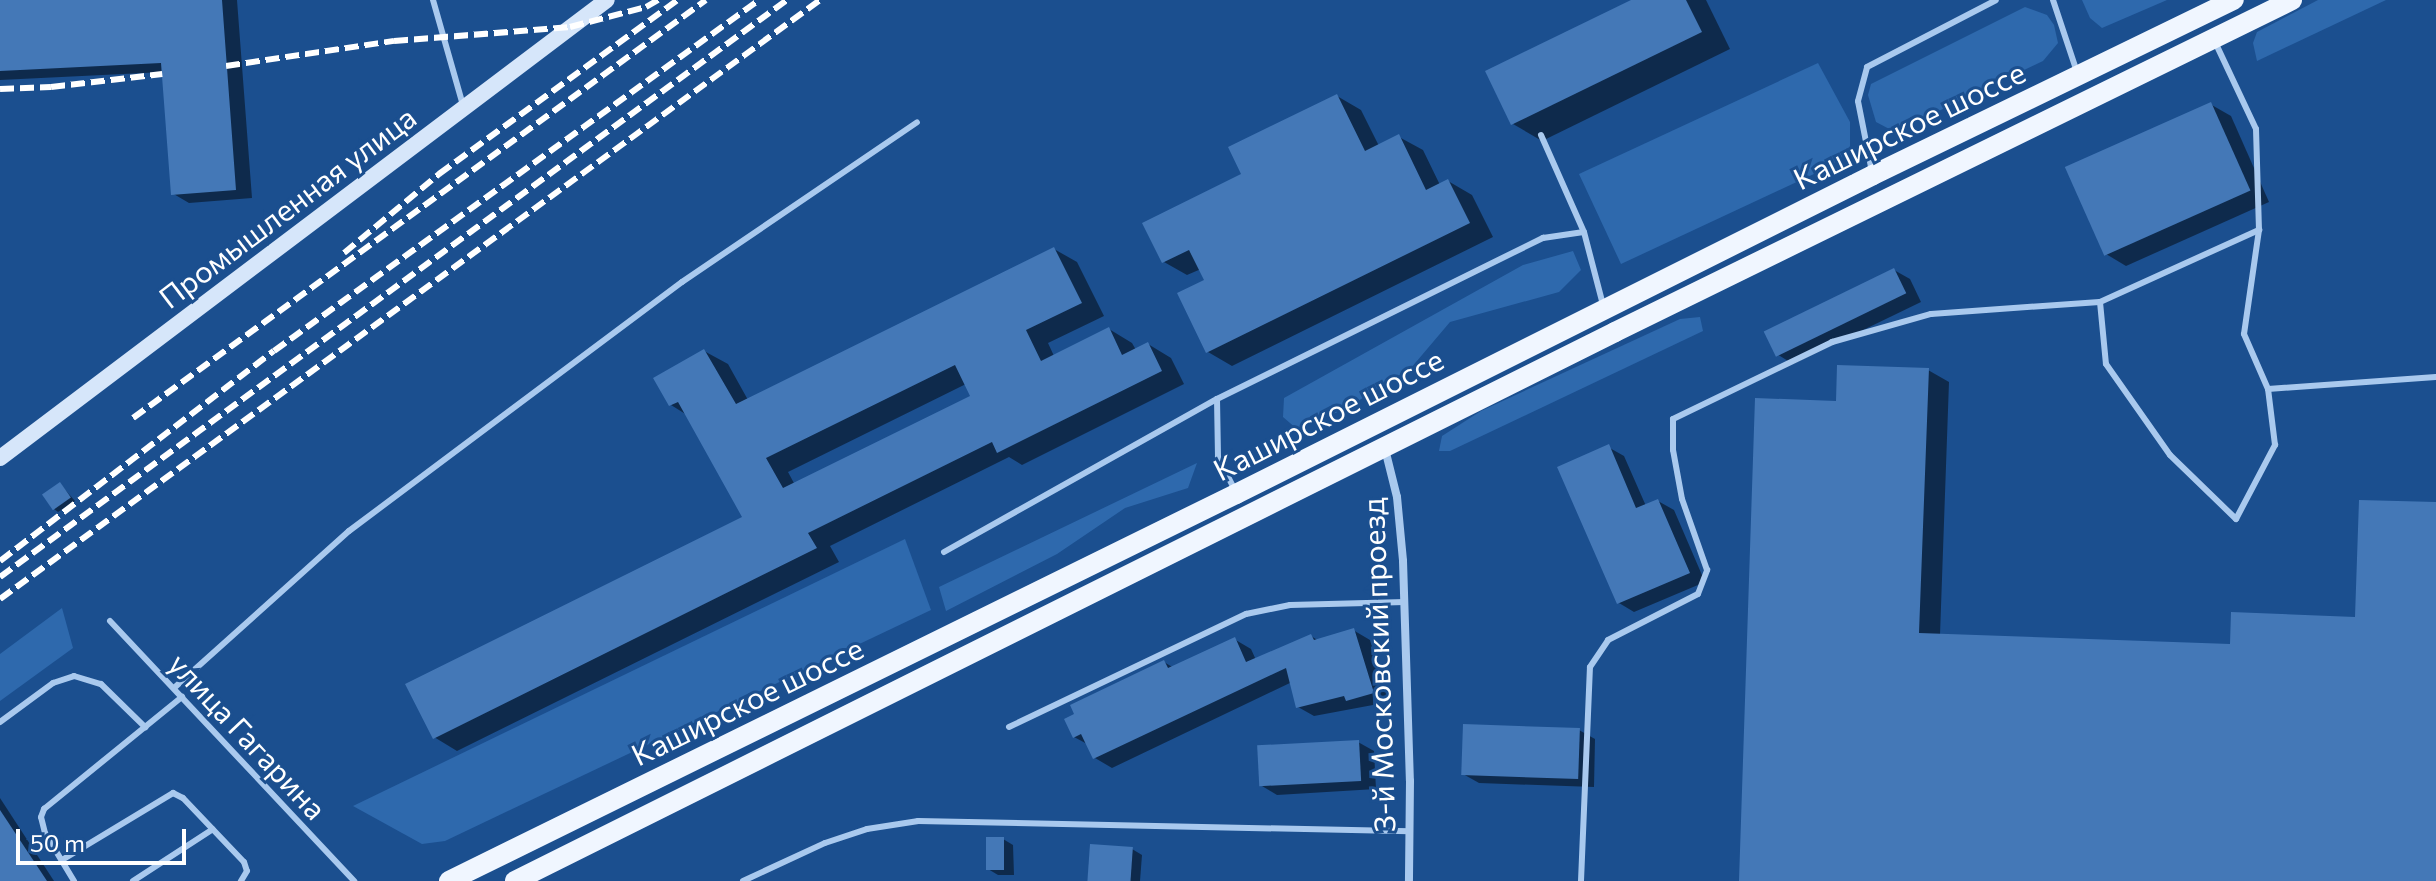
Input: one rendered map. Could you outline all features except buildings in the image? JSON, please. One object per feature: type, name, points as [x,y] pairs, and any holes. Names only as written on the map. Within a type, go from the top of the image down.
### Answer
[{"type":"main road","name":"Каширское шоссе","points":[[449,881],[1236,494],[1873,175],[2234,0]]},
{"type":"main road","name":"Каширское шоссе","points":[[515,881],[1629,325],[2292,0]]},
{"type":"street","name":"Промышленная улица","points":[[0,458],[607,0]]},
{"type":"street","name":"3-й Московский проезд","points":[[1385,449],[1397,497],[1405,602],[1409,881]]},
{"type":"lane","points":[[433,0],[464,108]]},
{"type":"lane","points":[[1873,175],[1858,101],[1867,67],[1996,0]]},
{"type":"lane","points":[[2053,0],[2079,76]]},
{"type":"lane","points":[[2100,302],[2106,364],[2170,455],[2236,519],[2275,445],[2268,389],[2244,334],[2259,230],[2256,129],[2214,39]]},
{"type":"lane","points":[[174,688],[349,531],[682,282],[917,122]]},
{"type":"lane","points":[[1541,135],[1584,232],[1604,309]]},
{"type":"lane","points":[[1581,881],[1590,667],[1608,640],[1698,594],[1707,570],[1682,499],[1673,450],[1673,419],[1832,342],[1931,314],[2100,302],[2259,230]]},
{"type":"lane","points":[[944,552],[1217,399],[1543,238],[1584,232]]},
{"type":"lane","points":[[2268,389],[2436,377]]},
{"type":"lane","points":[[1217,399],[1218,457],[1236,494]]},
{"type":"lane","points":[[1009,727],[1257,611],[1290,605],[1405,602]]},
{"type":"lane","name":"улица Гагарина","points":[[110,621],[354,881]]},
{"type":"lane","points":[[0,722],[53,683],[81,676],[101,684],[145,727]]},
{"type":"lane","points":[[74,881],[43,827],[44,809],[182,697]]},
{"type":"lane","points":[[62,860],[169,794],[183,798],[246,866],[246,874],[241,881]]},
{"type":"lane","points":[[743,881],[825,843],[867,829],[918,821],[1410,831]]},
{"type":"lane","points":[[133,881],[213,829]]},
{"type":"shaded area","points":[[2082,0],[2167,0],[2102,28],[2090,18]]},
{"type":"shaded area","points":[[2318,0],[2386,0],[2257,61],[2253,43],[2257,32]]},
{"type":"shaded area","points":[[2025,7],[2047,15],[2054,25],[2058,43],[2043,61],[1895,132],[1876,122],[1868,95],[1871,84]]},
{"type":"shaded area","points":[[1818,63],[1850,122],[1850,146],[1843,157],[1831,166],[1621,264],[1579,174]]},
{"type":"shaded area","points":[[1573,251],[1581,270],[1559,292],[1450,322],[1411,368],[1345,409],[1297,429],[1283,417],[1284,398],[1523,265]]},
{"type":"shaded area","points":[[1700,317],[1703,331],[1450,451],[1439,451],[1442,436],[1481,411],[1680,319]]},
{"type":"shaded area","points":[[1197,463],[1188,488],[1125,508],[1057,554],[946,611],[939,587]]},
{"type":"shaded area","points":[[905,539],[931,610],[445,841],[422,844],[353,806]]},
{"type":"shaded area","points":[[62,608],[73,648],[0,701],[0,654]]},
{"type":"railway","points":[[226,66],[394,41],[570,27],[646,7],[658,0]]},
{"type":"railway","points":[[344,253],[439,174],[678,0]]},
{"type":"railway","points":[[133,418],[706,0]]},
{"type":"railway","points":[[0,561],[274,351],[759,0]]},
{"type":"railway","points":[[0,577],[787,0]]},
{"type":"railway","points":[[0,599],[820,0]]},
{"type":"railway","points":[[0,89],[51,87],[162,74]]}]
